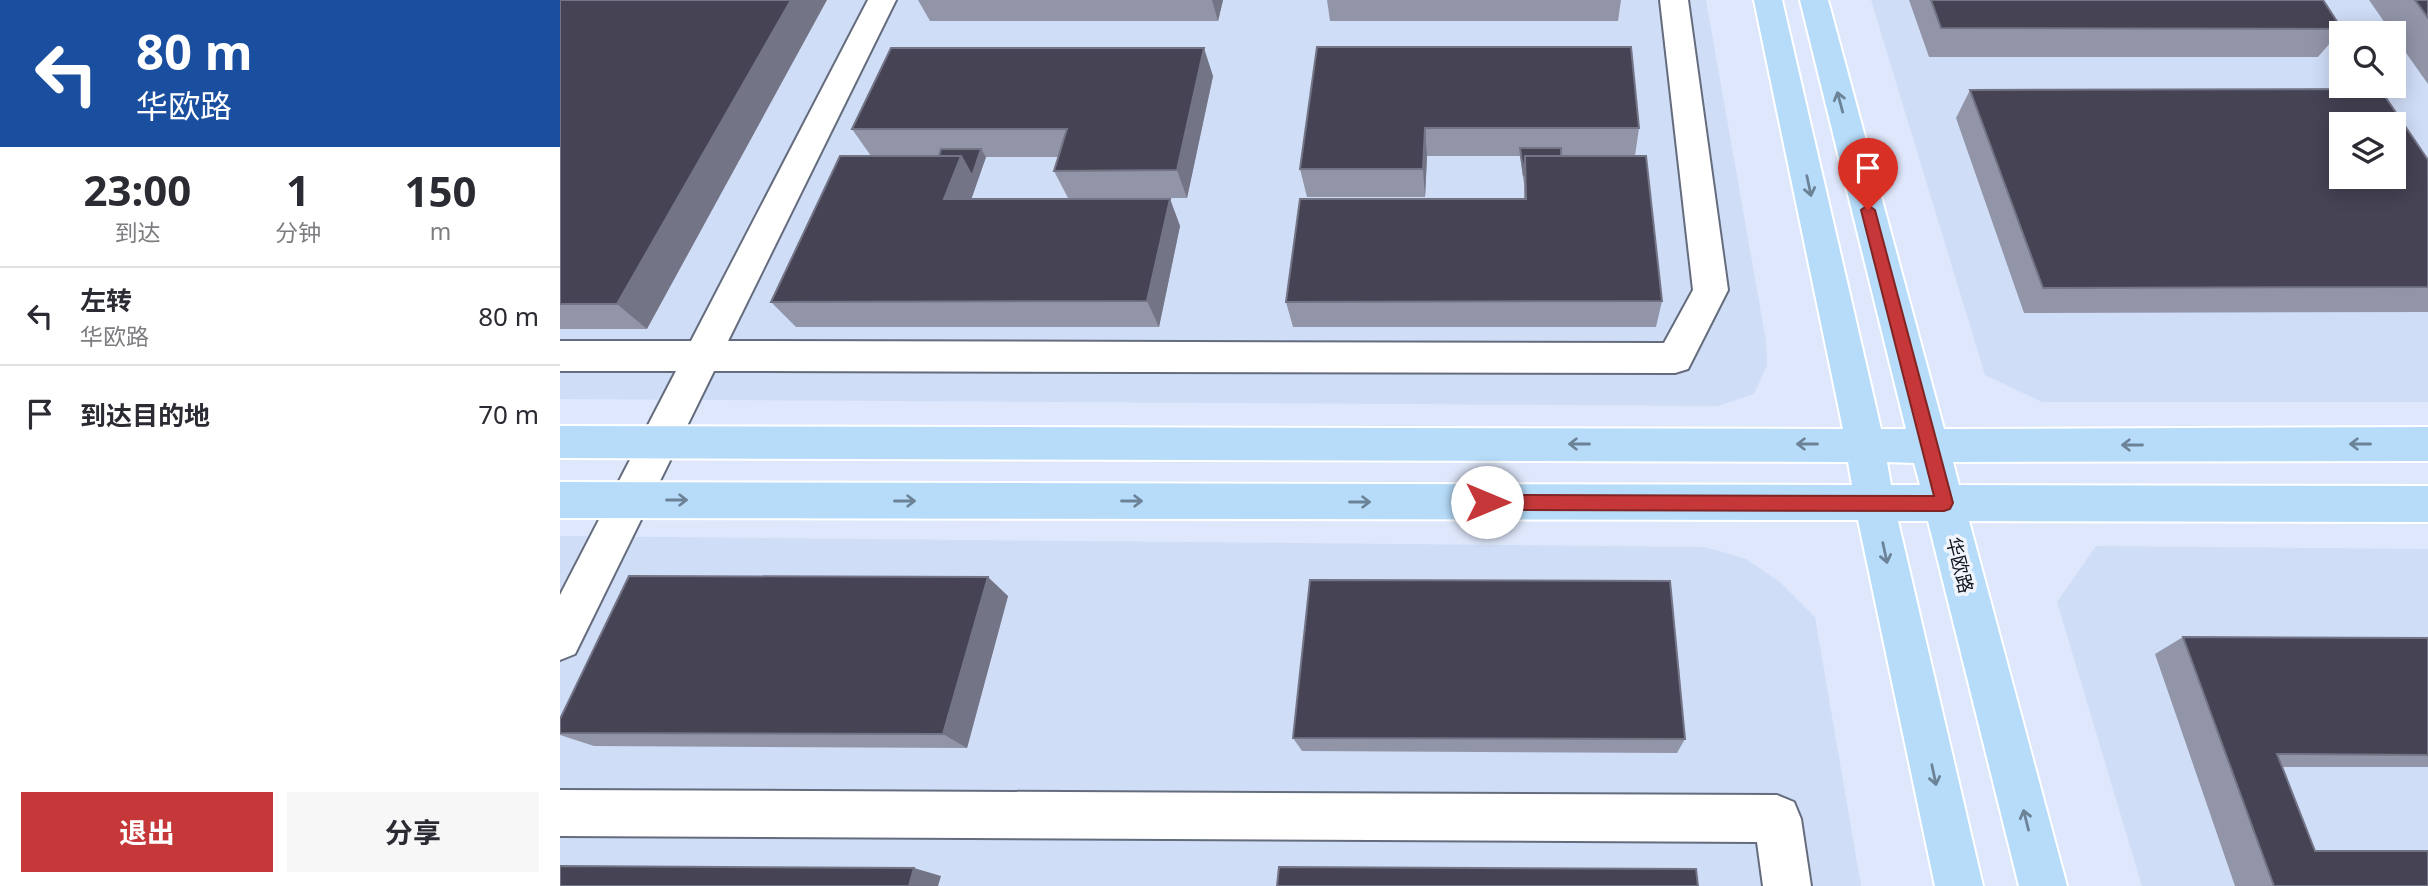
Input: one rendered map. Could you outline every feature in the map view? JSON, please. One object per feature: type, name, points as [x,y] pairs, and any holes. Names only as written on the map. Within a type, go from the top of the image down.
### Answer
[{"type":"main road","points":[[1768,0],[1866,444],[1874,503],[1959,886]]},
{"type":"main road","name":"华欧路","points":[[1814,0],[2043,886]]},
{"type":"main road","points":[[560,442],[1930,446],[2428,444]]},
{"type":"main road","points":[[560,500],[2428,504]]},
{"type":"lane","points":[[560,639],[882,0]]},
{"type":"lane","points":[[560,356],[1675,358],[1711,290],[1674,0]]},
{"type":"lane","points":[[560,813],[1777,819],[1787,886]]},
{"type":"shaded area","points":[[560,0],[1706,0],[1766,341],[1767,365],[1754,394],[1718,406],[560,399]]},
{"type":"shaded area","points":[[1871,0],[2428,0],[2428,402],[2042,402],[1985,375]]},
{"type":"shaded area","points":[[560,536],[1705,547],[1746,559],[1781,583],[1815,617],[1861,886],[560,886]]},
{"type":"shaded area","points":[[2096,546],[2428,549],[2428,886],[2142,886],[2057,602]]},
{"type":"building","points":[[560,0],[791,0],[617,304],[560,304]]},
{"type":"building","points":[[1931,0],[2323,0],[2337,21],[2329,21],[2329,29],[1941,28]]},
{"type":"building","points":[[2415,0],[2428,0],[2428,18]]},
{"type":"building","points":[[1317,47],[1631,47],[1639,128],[1425,128],[1423,169],[1300,169]]},
{"type":"building","points":[[891,48],[1204,48],[1177,170],[1054,171],[1067,129],[852,129]]},
{"type":"building","points":[[2329,89],[2329,98],[2386,98],[2396,112],[2329,112],[2329,189],[2406,189],[2406,127],[2428,160],[2428,287],[2043,288],[1970,90]]},
{"type":"building","points":[[1520,148],[1561,148],[1561,156],[1525,156],[1524,176]]},
{"type":"building","points":[[941,149],[981,149],[972,176],[961,156],[939,156]]},
{"type":"building","points":[[840,156],[961,156],[944,199],[1170,199],[1147,301],[771,302]]},
{"type":"building","points":[[1525,156],[1646,156],[1662,301],[1286,302],[1300,199],[1526,199]]},
{"type":"building","points":[[629,576],[988,577],[943,734],[560,733],[560,719]]},
{"type":"building","points":[[1310,580],[1670,581],[1685,739],[1293,738]]},
{"type":"building","points":[[2183,637],[2428,638],[2428,755],[2277,754],[2315,851],[2428,851],[2428,886],[2274,886]]},
{"type":"building","points":[[560,866],[914,868],[909,886],[560,886]]},
{"type":"building","points":[[1279,867],[1696,869],[1698,886],[1277,886]]},
{"type":"route","points":[[1487,502],[1944,503],[1868,210]]}]
